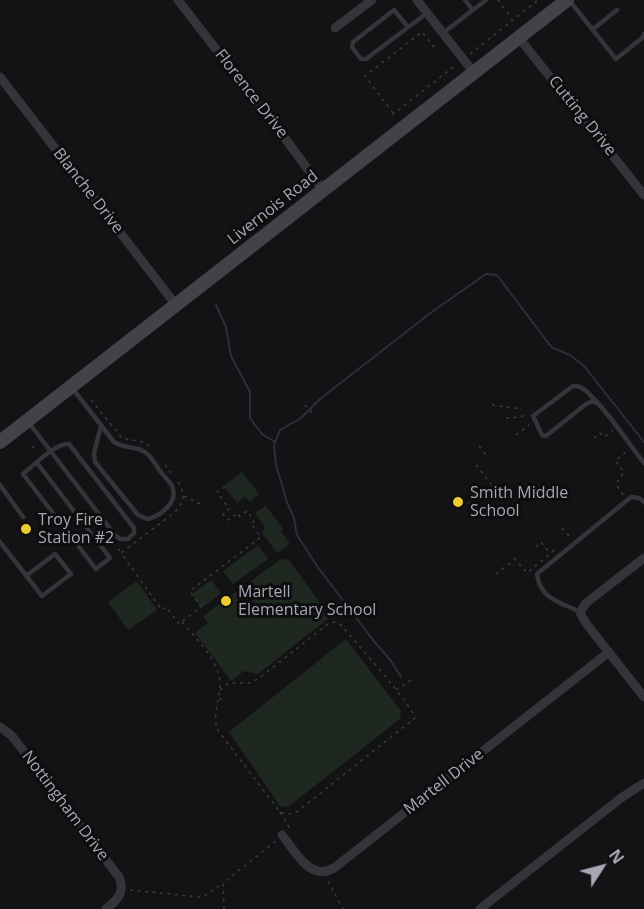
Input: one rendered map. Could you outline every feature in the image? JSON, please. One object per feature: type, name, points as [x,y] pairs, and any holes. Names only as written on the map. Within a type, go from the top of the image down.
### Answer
[{"type":"main road","name":"Livernois Road","points":[[0,442],[568,0]]},
{"type":"street","name":"Florence Drive","points":[[178,0],[323,190]]},
{"type":"street","points":[[335,28],[372,0]]},
{"type":"street","points":[[417,0],[474,73]]},
{"type":"street","name":"Cutting Drive","points":[[519,38],[644,195]]},
{"type":"street","name":"Blanche Drive","points":[[0,78],[176,305]]},
{"type":"street","points":[[644,558],[586,603],[580,612],[585,622],[644,697]]},
{"type":"street","name":"Martell Drive","points":[[284,834],[310,869],[326,873],[609,652]]},
{"type":"street","name":"Nottingham Drive","points":[[0,727],[15,740],[119,877],[122,889],[118,899],[106,909]]},
{"type":"street","points":[[480,909],[621,798],[644,783]]},
{"type":"lane","points":[[465,0],[473,10]]},
{"type":"lane","points":[[442,33],[486,0]]},
{"type":"lane","points":[[568,0],[616,59],[644,34]]},
{"type":"lane","points":[[408,27],[394,10],[353,42],[352,47],[361,59],[366,59],[427,13]]},
{"type":"lane","points":[[593,29],[617,10]]},
{"type":"lane","points":[[596,403],[593,401],[586,404],[546,436],[542,435],[533,416],[573,386],[585,390],[596,403],[644,463]]},
{"type":"lane","points":[[71,387],[114,442],[123,448],[137,449],[146,453],[172,486],[174,495],[171,503],[155,517],[147,519],[138,515],[95,462],[94,453],[101,426]]},
{"type":"lane","points":[[28,421],[51,452],[116,535],[124,540],[132,536],[134,528],[69,444],[61,444],[51,452],[37,463],[22,474],[96,569],[110,558],[37,463]]},
{"type":"lane","points":[[0,485],[23,517]]},
{"type":"lane","points":[[580,612],[559,603],[542,590],[538,585],[537,573],[631,497],[639,498],[644,502]]},
{"type":"lane","points":[[0,542],[26,576],[42,596],[71,574],[55,554],[26,576]]},
{"type":"path","points":[[498,0],[513,20]]},
{"type":"path","points":[[467,57],[538,0]]},
{"type":"path","points":[[432,49],[434,47],[422,32],[365,76],[393,114],[460,63]]},
{"type":"path","points":[[92,399],[122,438],[143,442],[155,453]]},
{"type":"path","points":[[305,405],[315,416]]},
{"type":"path","points":[[492,405],[522,409]]},
{"type":"path","points":[[506,418],[521,417]]},
{"type":"path","points":[[516,435],[527,426]]},
{"type":"path","points":[[594,438],[600,433],[604,437],[616,428]]},
{"type":"path","points":[[32,446],[40,454]]},
{"type":"path","points":[[479,446],[487,456]]},
{"type":"path","points":[[624,496],[616,484],[624,472],[615,461],[632,448]]},
{"type":"path","points":[[162,461],[180,485],[183,496],[182,504],[122,553],[162,610],[166,607],[179,624],[201,607],[190,591],[261,537],[251,524],[254,521],[247,511],[239,516],[237,513],[228,520],[223,514],[229,509],[217,492],[225,487]]},
{"type":"path","points":[[476,465],[500,496]]},
{"type":"path","points":[[480,515],[469,503],[492,485]]},
{"type":"path","points":[[183,496],[200,504]]},
{"type":"path","points":[[562,528],[570,538]]},
{"type":"path","points":[[536,547],[542,542],[550,554]]},
{"type":"path","points":[[496,574],[514,558],[524,572],[529,572]]},
{"type":"path","points":[[136,891],[201,897],[223,883],[284,834],[280,812],[217,729],[215,717],[220,680],[215,666],[182,622]]},
{"type":"path","points":[[219,691],[229,683],[258,679],[328,624],[335,622],[341,625],[413,712],[414,720],[298,811],[289,815],[280,812]]},
{"type":"path","points":[[395,690],[411,680]]},
{"type":"path","points":[[218,698],[227,700]]},
{"type":"path","points":[[223,883],[224,909]]},
{"type":"path","points":[[329,884],[344,909]]},
{"type":"shaded area","points":[[242,472],[259,494],[250,502],[245,496],[237,503],[224,486]]},
{"type":"shaded area","points":[[266,506],[283,529],[281,531],[290,544],[277,553],[262,533],[265,527],[255,513]]},
{"type":"shaded area","points":[[258,545],[268,559],[233,584],[223,571]]},
{"type":"shaded area","points":[[281,559],[289,560],[330,617],[258,674],[244,671],[231,681],[195,633],[208,623],[203,616]]},
{"type":"shaded area","points":[[211,580],[221,593],[202,608],[192,594]]},
{"type":"shaded area","points":[[137,581],[157,610],[128,630],[108,602]]},
{"type":"shaded area","points":[[346,639],[401,711],[400,719],[288,807],[280,806],[229,732]]},
{"type":"waterway","points":[[401,677],[317,566],[297,535],[294,518],[276,465],[274,445],[280,430],[301,418],[320,399],[429,314],[486,274],[497,275],[553,348],[570,355],[584,366],[644,442]]},
{"type":"waterway","points":[[216,305],[226,327],[231,356],[250,392],[250,418],[262,434],[275,442]]},
{"type":"place","name":"Smith Middle School","points":[[458,502]]},
{"type":"place","name":"Troy Fire Station #2","points":[[26,529]]},
{"type":"place","name":"Martell Elementary School","points":[[226,601]]}]
